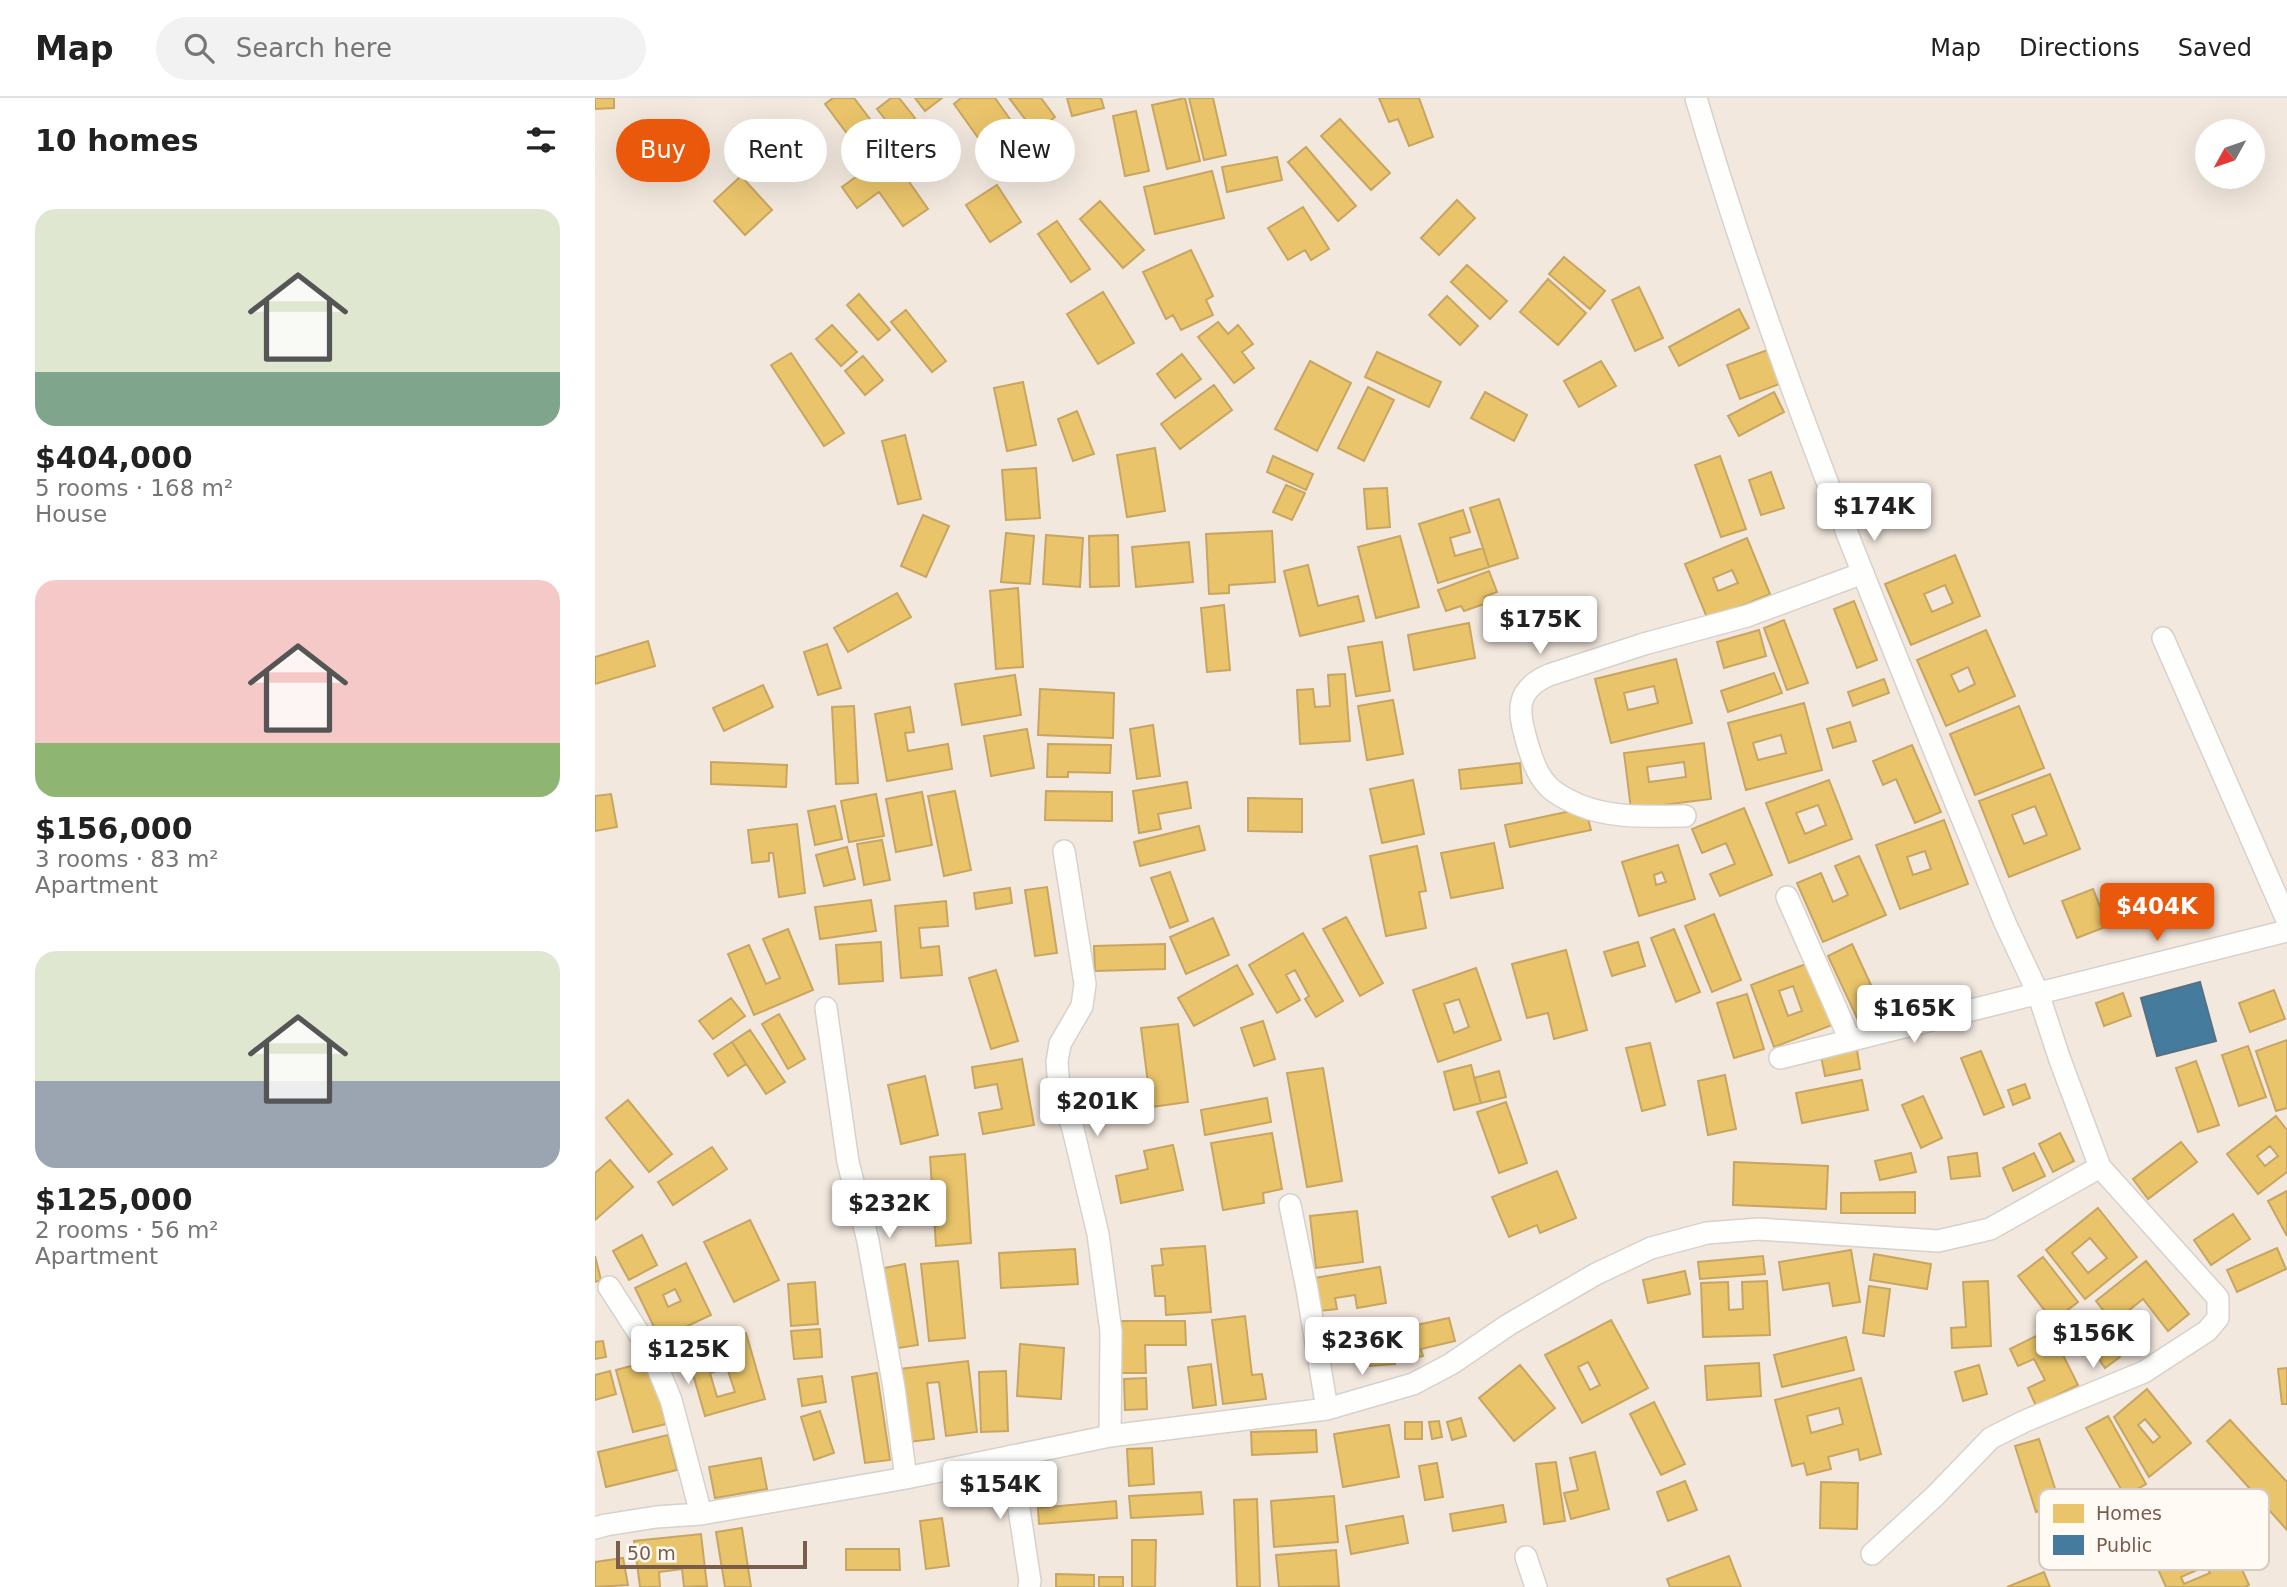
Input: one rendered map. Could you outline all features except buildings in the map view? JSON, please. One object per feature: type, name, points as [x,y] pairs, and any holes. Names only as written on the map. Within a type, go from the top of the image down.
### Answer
[{"type":"street","points":[[1696,98],[1781,357],[1817,457],[2000,910],[2038,993],[2100,1167],[2218,1298],[2218,1318],[2207,1331],[2144,1372],[2025,1421],[1991,1438],[1935,1496],[1872,1554]]},
{"type":"street","points":[[1685,816],[1614,816],[1579,805],[1551,789],[1535,769],[1519,716],[1525,692],[1536,681],[1549,675],[1644,644],[1747,616],[1863,573]]},
{"type":"street","points":[[2163,638],[2287,920]]},
{"type":"street","points":[[1064,851],[1084,984],[1082,1006],[1060,1044],[1057,1062],[1059,1087],[1073,1129],[1098,1234],[1111,1332],[1110,1436]]},
{"type":"street","points":[[1787,897],[1850,1040]]},
{"type":"street","points":[[1780,1058],[2287,931]]},
{"type":"street","points":[[826,1008],[848,1162],[868,1241],[894,1388],[906,1478]]},
{"type":"street","points":[[595,1528],[656,1517],[701,1514],[906,1478],[1110,1436],[1327,1409],[1413,1384],[1451,1364],[1508,1325],[1596,1274],[1651,1248],[1707,1233],[1759,1229],[1938,1241],[1990,1229],[2100,1167]]},
{"type":"street","points":[[1290,1205],[1327,1409]]},
{"type":"street","points":[[609,1287],[651,1352],[671,1400],[701,1514]]},
{"type":"street","points":[[1011,1456],[1029,1587]]},
{"type":"street","points":[[1526,1557],[1535,1587]]},
{"type":"shaded area","points":[[595,98],[2287,98],[2287,1587],[595,1587]]}]
